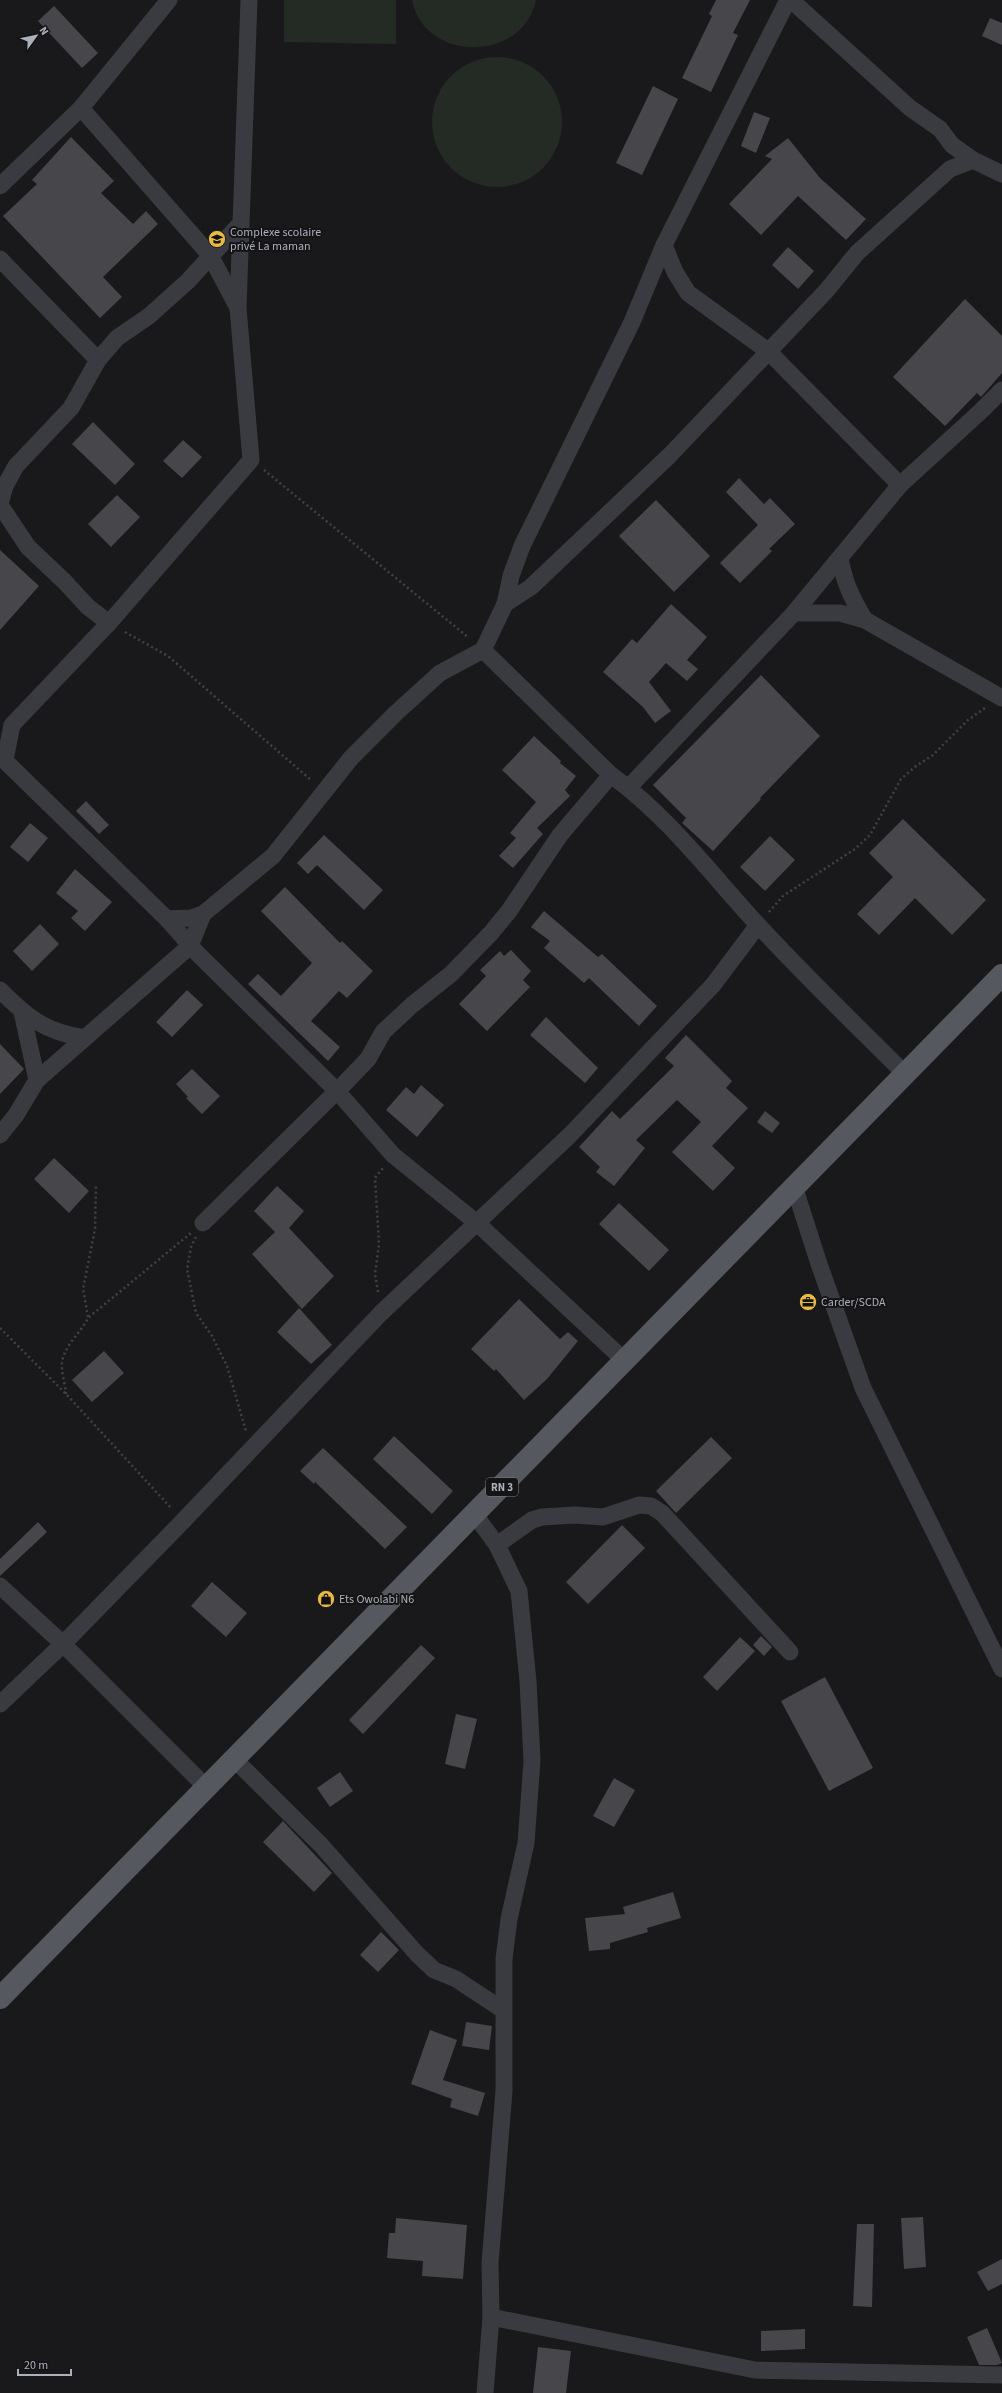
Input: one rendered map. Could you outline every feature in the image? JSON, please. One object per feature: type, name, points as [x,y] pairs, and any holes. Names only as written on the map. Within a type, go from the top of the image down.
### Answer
[{"type":"main road","name":"RN 3","points":[[0,1998],[475,1515],[794,1186],[1002,975]]},
{"type":"street","points":[[0,186],[81,108],[169,0]]},
{"type":"street","points":[[249,0],[238,308],[251,460],[109,622],[6,727],[2,758],[167,919],[190,946],[337,1091],[393,1155],[477,1223],[625,1361]]},
{"type":"street","points":[[167,919],[191,918],[203,914],[274,856],[324,791],[356,753],[396,713],[440,673],[484,650],[505,604],[511,576],[522,546],[632,322],[664,245],[788,0]]},
{"type":"street","points":[[791,0],[910,108],[940,129],[952,145],[973,160],[1002,174]]},
{"type":"street","points":[[81,108],[210,255],[238,308]]},
{"type":"street","points":[[950,168],[952,145]]},
{"type":"street","points":[[505,604],[531,587],[670,455],[827,290],[857,253],[950,168],[973,160]]},
{"type":"street","points":[[109,622],[88,608],[65,582],[28,547],[0,505],[5,486],[16,466],[71,408],[98,360],[117,338],[149,316],[188,281],[210,255],[240,224]]},
{"type":"street","points":[[664,245],[675,272],[688,293],[768,351],[900,485]]},
{"type":"street","points":[[0,259],[98,360]]},
{"type":"street","points":[[629,787],[794,613],[900,485],[981,412],[1002,390]]},
{"type":"street","points":[[840,558],[844,578],[850,595],[865,620]]},
{"type":"street","points":[[88,608],[90,641]]},
{"type":"street","points":[[794,613],[840,613],[865,620],[1001,697]]},
{"type":"street","points":[[484,650],[611,774],[629,787],[683,840],[758,925],[905,1074]]},
{"type":"street","points":[[203,1222],[337,1091],[368,1058],[383,1032],[412,1005],[451,974],[491,933],[509,911],[560,834],[611,774]]},
{"type":"street","points":[[0,1135],[16,1115],[37,1080],[190,946],[203,914]]},
{"type":"street","points":[[0,1704],[63,1644],[183,1521],[252,1450],[381,1312],[570,1135],[708,991],[758,925]]},
{"type":"street","points":[[0,990],[22,1012],[47,1029],[85,1038]]},
{"type":"street","points":[[22,1012],[37,1080]]},
{"type":"street","points":[[794,1186],[819,1264],[863,1388],[1002,1669]]},
{"type":"street","points":[[497,1545],[537,1518],[575,1515],[603,1518],[639,1506],[652,1506],[662,1513],[790,1652]]},
{"type":"street","points":[[475,1515],[497,1545],[519,1591],[528,1681],[532,1761],[526,1843],[509,1919],[504,1959],[504,2091],[490,2263],[491,2317],[485,2393]]},
{"type":"street","points":[[0,1586],[63,1644],[206,1787]]},
{"type":"street","points":[[234,1759],[321,1845],[416,1954],[434,1970],[456,1979],[503,2010]]},
{"type":"street","points":[[491,2317],[755,2370],[1002,2375]]},
{"type":"path","points":[[251,460],[484,650]]},
{"type":"path","points":[[109,622],[168,656],[324,791]]},
{"type":"path","points":[[758,925],[783,896],[856,849],[870,835],[901,779],[933,755],[968,720],[1001,697]]},
{"type":"path","points":[[381,1312],[375,1274],[379,1244],[375,1178],[393,1155]]},
{"type":"path","points":[[88,1318],[83,1289],[95,1229],[96,1185]]},
{"type":"path","points":[[66,1394],[62,1362],[70,1344],[83,1329],[88,1318],[163,1258],[203,1222]]},
{"type":"path","points":[[203,1222],[190,1247],[187,1269],[196,1313],[212,1336],[226,1366],[252,1450]]},
{"type":"path","points":[[0,1328],[66,1394],[183,1521]]},
{"type":"shaded area","points":[[284,0],[396,0],[396,44],[284,42]]},
{"type":"shaded area","points":[[412,0],[536,0],[527,21],[513,35],[494,44],[474,47],[453,44],[435,35],[420,21]]},
{"type":"shaded area","points":[[497,57],[522,62],[543,76],[557,97],[562,122],[557,147],[543,168],[522,182],[497,187],[472,182],[451,168],[437,147],[432,122],[437,97],[451,76],[472,62]]},
{"type":"building","points":[[716,0],[750,0],[733,33],[738,35],[711,92],[682,78],[712,16],[709,14]]},
{"type":"building","points":[[54,6],[98,53],[82,68],[38,21]]},
{"type":"building","points":[[990,18],[1002,23],[1002,45],[982,36]]},
{"type":"building","points":[[653,86],[678,99],[642,175],[616,163]]},
{"type":"building","points":[[754,112],[770,118],[756,153],[741,146]]},
{"type":"building","points":[[71,137],[114,181],[101,193],[133,224],[146,211],[158,224],[103,277],[122,297],[100,318],[3,216],[37,184],[32,180]]},
{"type":"building","points":[[788,138],[820,178],[866,219],[846,240],[798,196],[761,235],[729,204],[772,159],[765,156]]},
{"type":"building","points":[[788,247],[814,271],[798,289],[772,265]]},
{"type":"building","points":[[965,299],[1002,336],[1002,373],[981,397],[977,393],[945,426],[893,377]]},
{"type":"building","points":[[93,422],[135,464],[115,485],[72,444]]},
{"type":"building","points":[[183,440],[202,457],[182,478],[163,461]]},
{"type":"building","points":[[739,478],[764,504],[770,498],[795,524],[769,549],[772,551],[740,583],[720,563],[758,525],[726,492]]},
{"type":"building","points":[[117,495],[140,517],[111,547],[88,524]]},
{"type":"building","points":[[656,500],[710,556],[674,592],[619,536]]},
{"type":"building","points":[[0,550],[39,586],[0,630]]},
{"type":"building","points":[[671,604],[707,637],[687,660],[698,669],[687,681],[666,663],[649,682],[671,711],[655,723],[643,707],[603,672],[632,639],[637,643]]},
{"type":"building","points":[[761,675],[820,736],[760,798],[761,799],[713,851],[682,823],[686,818],[653,785]]},
{"type":"building","points":[[534,736],[561,761],[560,763],[576,776],[565,790],[570,796],[537,828],[543,834],[513,868],[499,856],[516,838],[510,833],[536,802],[502,770]]},
{"type":"building","points":[[86,801],[109,825],[99,834],[76,811]]},
{"type":"building","points":[[903,819],[986,900],[952,935],[915,898],[879,935],[857,914],[893,877],[869,853]]},
{"type":"building","points":[[30,823],[48,838],[28,862],[10,847]]},
{"type":"building","points":[[324,835],[383,890],[364,910],[317,865],[308,874],[297,863]]},
{"type":"building","points":[[770,836],[795,860],[765,891],[740,867]]},
{"type":"building","points":[[75,869],[112,902],[85,931],[71,918],[78,911],[56,893]]},
{"type":"building","points":[[285,887],[340,943],[342,941],[373,971],[347,998],[339,991],[311,1021],[340,1047],[328,1061],[248,984],[258,974],[281,996],[312,963],[261,911]]},
{"type":"building","points":[[544,911],[598,957],[602,954],[657,1006],[639,1026],[589,978],[584,983],[544,948],[550,941],[531,927]]},
{"type":"building","points":[[40,924],[59,944],[32,971],[13,951]]},
{"type":"building","points":[[511,950],[531,971],[523,980],[530,987],[487,1031],[459,1004],[486,976],[480,970],[500,951],[504,956]]},
{"type":"building","points":[[187,990],[203,1005],[172,1037],[156,1022]]},
{"type":"building","points":[[546,1017],[598,1068],[585,1083],[530,1035]]},
{"type":"building","points":[[686,1035],[732,1081],[726,1088],[748,1108],[712,1146],[735,1168],[713,1191],[672,1152],[701,1122],[677,1100],[636,1140],[645,1148],[614,1186],[596,1172],[600,1167],[579,1147],[612,1111],[620,1119],[674,1066],[665,1058]]},
{"type":"building","points":[[0,1044],[24,1069],[0,1094]]},
{"type":"building","points":[[192,1069],[220,1096],[202,1114],[186,1098],[188,1097],[176,1084]]},
{"type":"building","points":[[421,1085],[444,1105],[417,1137],[386,1110],[406,1087],[414,1094]]},
{"type":"building","points":[[765,1111],[780,1123],[772,1133],[757,1122]]},
{"type":"building","points":[[54,1158],[89,1191],[69,1213],[34,1179]]},
{"type":"building","points":[[277,1186],[304,1211],[289,1228],[334,1276],[302,1309],[252,1254],[275,1232],[254,1211]]},
{"type":"building","points":[[619,1203],[669,1250],[649,1271],[599,1224]]},
{"type":"building","points":[[519,1299],[560,1339],[568,1332],[578,1341],[547,1379],[524,1400],[496,1369],[494,1371],[471,1349]]},
{"type":"building","points":[[299,1308],[332,1345],[311,1364],[277,1332]]},
{"type":"building","points":[[104,1351],[124,1373],[92,1402],[72,1380]]},
{"type":"building","points":[[394,1436],[453,1491],[432,1514],[373,1459]]},
{"type":"building","points":[[711,1437],[732,1458],[676,1513],[656,1491]]},
{"type":"building","points":[[323,1448],[407,1527],[385,1549],[315,1482],[314,1484],[300,1471]]},
{"type":"building","points":[[38,1522],[47,1532],[0,1576],[0,1559]]},
{"type":"building","points":[[622,1525],[645,1548],[588,1604],[566,1582]]},
{"type":"building","points":[[212,1582],[247,1613],[226,1637],[191,1606]]},
{"type":"building","points":[[761,1636],[772,1647],[764,1656],[753,1645]]},
{"type":"building","points":[[740,1637],[755,1651],[717,1691],[703,1677]]},
{"type":"building","points":[[421,1645],[435,1658],[363,1734],[349,1720]]},
{"type":"building","points":[[825,1677],[873,1768],[829,1791],[781,1701]]},
{"type":"building","points":[[456,1714],[477,1719],[465,1769],[445,1764]]},
{"type":"building","points":[[340,1772],[353,1791],[330,1807],[317,1788]]},
{"type":"building","points":[[614,1778],[635,1790],[614,1827],[593,1816]]},
{"type":"building","points":[[283,1821],[332,1873],[314,1892],[263,1842]]},
{"type":"building","points":[[673,1892],[681,1918],[647,1928],[648,1932],[610,1943],[610,1949],[589,1951],[585,1918],[625,1914],[623,1907]]},
{"type":"building","points":[[381,1932],[399,1950],[378,1972],[360,1955]]},
{"type":"building","points":[[466,2022],[492,2026],[489,2050],[462,2046]]},
{"type":"building","points":[[430,2030],[457,2040],[443,2080],[485,2093],[478,2116],[450,2107],[452,2099],[411,2084]]},
{"type":"building","points":[[923,2217],[926,2267],[904,2269],[901,2218]]},
{"type":"building","points":[[396,2218],[467,2225],[463,2279],[422,2276],[423,2261],[387,2258],[389,2233],[395,2233]]},
{"type":"building","points":[[857,2224],[874,2224],[872,2307],[853,2306]]},
{"type":"building","points":[[1002,2259],[1002,2284],[988,2291],[977,2272]]},
{"type":"building","points":[[987,2328],[1002,2363],[997,2365],[979,2365],[967,2337]]},
{"type":"building","points":[[805,2329],[805,2349],[761,2351],[761,2331]]},
{"type":"building","points":[[538,2347],[571,2351],[566,2393],[533,2393]]},
{"type":"place","name":"Complexe scolaire privé La maman","points":[[217,239]]},
{"type":"place","name":"Carder/SCDA","points":[[808,1302]]},
{"type":"place","name":"Ets Owolabi N6","points":[[326,1599]]}]
